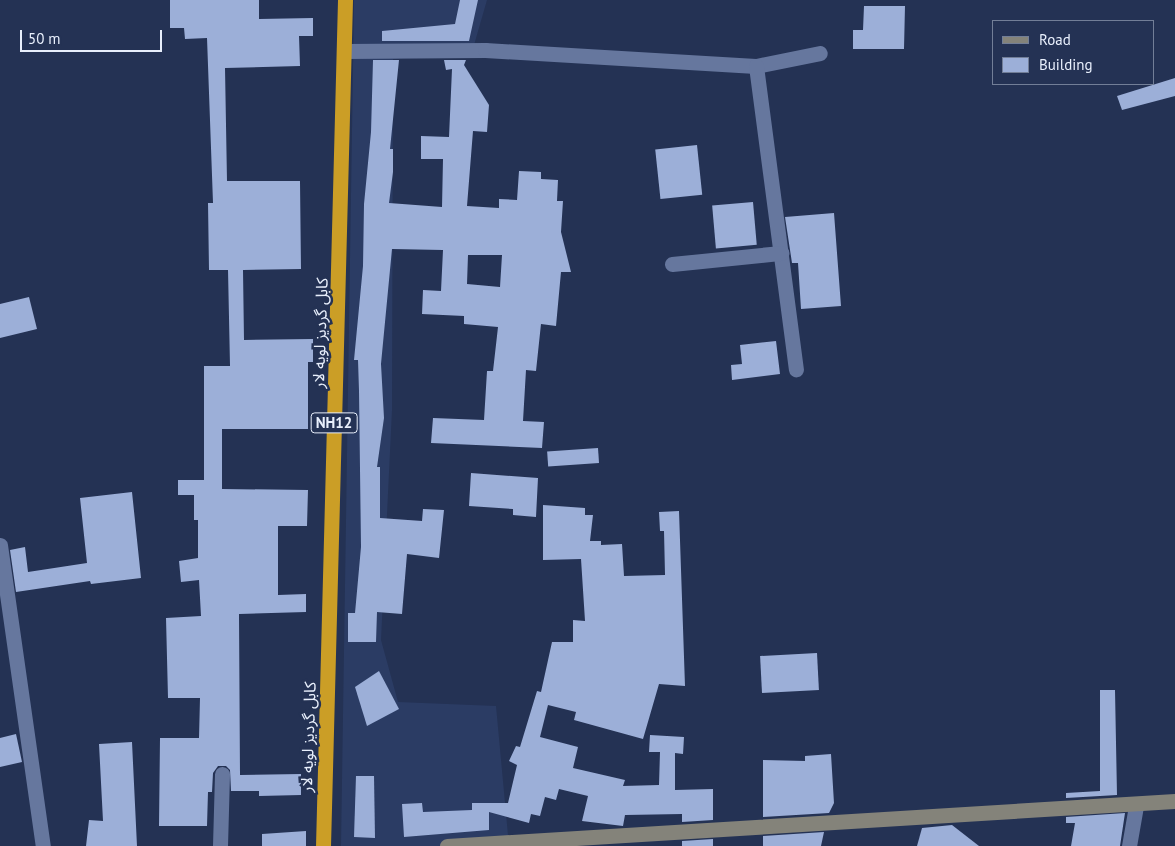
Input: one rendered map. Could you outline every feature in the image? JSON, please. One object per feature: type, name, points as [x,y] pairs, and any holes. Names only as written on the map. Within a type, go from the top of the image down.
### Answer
[{"type":"highway","name":"کابل گردیز لویه لار","points":[[323,846],[345,0]]},
{"type":"street","points":[[345,52],[485,50],[756,66],[820,53]]},
{"type":"street","points":[[756,66],[796,369]]},
{"type":"street","points":[[672,264],[781,253]]},
{"type":"street","points":[[0,545],[43,846]]},
{"type":"street","points":[[220,846],[222,774]]},
{"type":"street","points":[[447,846],[1136,806],[1175,802]]},
{"type":"street","points":[[1129,846],[1136,806]]},
{"type":"shaded area","points":[[354,0],[487,0],[472,52],[393,59],[392,410],[381,640],[398,702],[496,706],[509,846],[341,846]]},
{"type":"building","points":[[170,0],[259,0],[259,19],[313,18],[313,36],[299,36],[300,66],[225,68],[227,181],[300,181],[301,269],[243,270],[244,340],[313,339],[313,362],[308,362],[308,429],[222,429],[222,489],[308,490],[307,526],[278,526],[278,595],[306,594],[306,612],[239,614],[240,775],[301,774],[301,795],[259,796],[259,791],[231,791],[230,770],[226,766],[218,766],[213,773],[212,792],[208,792],[207,826],[159,826],[160,738],[199,738],[200,698],[168,698],[166,618],[201,616],[199,580],[181,582],[179,561],[198,558],[198,520],[194,520],[194,495],[178,495],[178,480],[204,480],[204,366],[230,366],[228,270],[209,270],[208,203],[213,203],[207,38],[185,39],[184,28],[170,28]]},
{"type":"building","points":[[460,0],[478,0],[469,41],[382,41],[382,31],[455,24]]},
{"type":"building","points":[[864,6],[905,6],[904,49],[853,49],[853,30],[863,30]]},
{"type":"building","points":[[373,60],[399,60],[390,149],[393,149],[393,172],[389,203],[442,207],[443,159],[421,159],[421,136],[449,137],[452,69],[446,70],[444,60],[466,60],[464,65],[489,105],[487,132],[473,131],[467,206],[499,208],[499,199],[517,200],[519,171],[541,172],[541,179],[558,180],[557,201],[563,201],[561,232],[571,272],[561,272],[556,326],[541,324],[536,371],[526,370],[523,421],[544,422],[542,448],[431,443],[433,418],[484,420],[487,371],[493,371],[498,327],[464,324],[464,316],[422,314],[423,290],[441,291],[443,250],[392,249],[381,364],[384,418],[377,467],[380,467],[380,518],[422,521],[423,509],[444,510],[439,558],[407,554],[402,614],[377,612],[376,642],[348,642],[348,613],[355,613],[361,547],[358,360],[354,360],[363,266],[364,204],[371,132]],"holes":[[[468,255],[502,255],[500,287],[467,284]]]},
{"type":"building","points":[[1175,78],[1175,96],[1122,110],[1117,96]]},
{"type":"building","points":[[697,145],[702,195],[660,199],[655,149]]},
{"type":"building","points":[[753,202],[757,245],[716,248],[712,206]]},
{"type":"building","points":[[834,213],[841,306],[801,309],[798,263],[792,263],[785,217]]},
{"type":"building","points":[[29,297],[37,329],[0,338],[0,304]]},
{"type":"building","points":[[776,341],[780,374],[732,380],[731,365],[742,364],[740,345]]},
{"type":"building","points":[[598,448],[599,463],[548,467],[547,452]]},
{"type":"building","points":[[471,473],[538,478],[536,517],[513,515],[513,509],[469,506]]},
{"type":"building","points":[[132,492],[141,578],[91,584],[90,581],[16,592],[10,550],[25,547],[28,572],[87,563],[80,498]]},
{"type":"building","points":[[543,505],[585,508],[585,515],[593,515],[590,541],[601,541],[601,545],[622,544],[624,576],[665,575],[664,531],[660,531],[659,512],[679,511],[685,686],[659,684],[643,739],[574,720],[576,712],[548,705],[540,737],[578,747],[573,768],[625,780],[623,786],[659,785],[660,752],[649,752],[650,735],[684,737],[683,754],[675,753],[675,790],[713,789],[713,820],[682,822],[682,814],[625,815],[623,826],[582,821],[588,796],[559,789],[556,800],[545,797],[540,816],[531,814],[529,823],[489,812],[489,830],[404,837],[402,804],[422,803],[423,812],[472,810],[472,803],[508,803],[517,765],[509,761],[516,746],[520,747],[537,691],[541,692],[552,642],[573,642],[573,620],[585,621],[581,559],[543,560]]},
{"type":"building","points":[[817,653],[819,690],[762,693],[760,656]]},
{"type":"building","points":[[379,671],[399,709],[367,726],[355,687]]},
{"type":"building","points":[[1100,690],[1115,690],[1117,795],[1066,798],[1066,793],[1100,791]]},
{"type":"building","points":[[16,734],[22,762],[0,767],[0,738]]},
{"type":"building","points":[[132,742],[137,846],[86,846],[89,820],[103,821],[99,744]]},
{"type":"building","points":[[831,754],[834,803],[829,813],[763,817],[763,760],[805,761],[805,756]]},
{"type":"building","points":[[356,776],[374,776],[375,838],[354,837]]},
{"type":"building","points":[[1125,813],[1120,846],[1071,846],[1075,823],[1066,823],[1066,817]]},
{"type":"building","points":[[952,825],[979,846],[917,846],[922,828]]},
{"type":"building","points":[[306,831],[306,846],[262,846],[262,834]]},
{"type":"building","points":[[824,832],[821,846],[763,846],[763,836]]},
{"type":"building","points":[[713,839],[713,846],[682,846],[682,841]]}]
